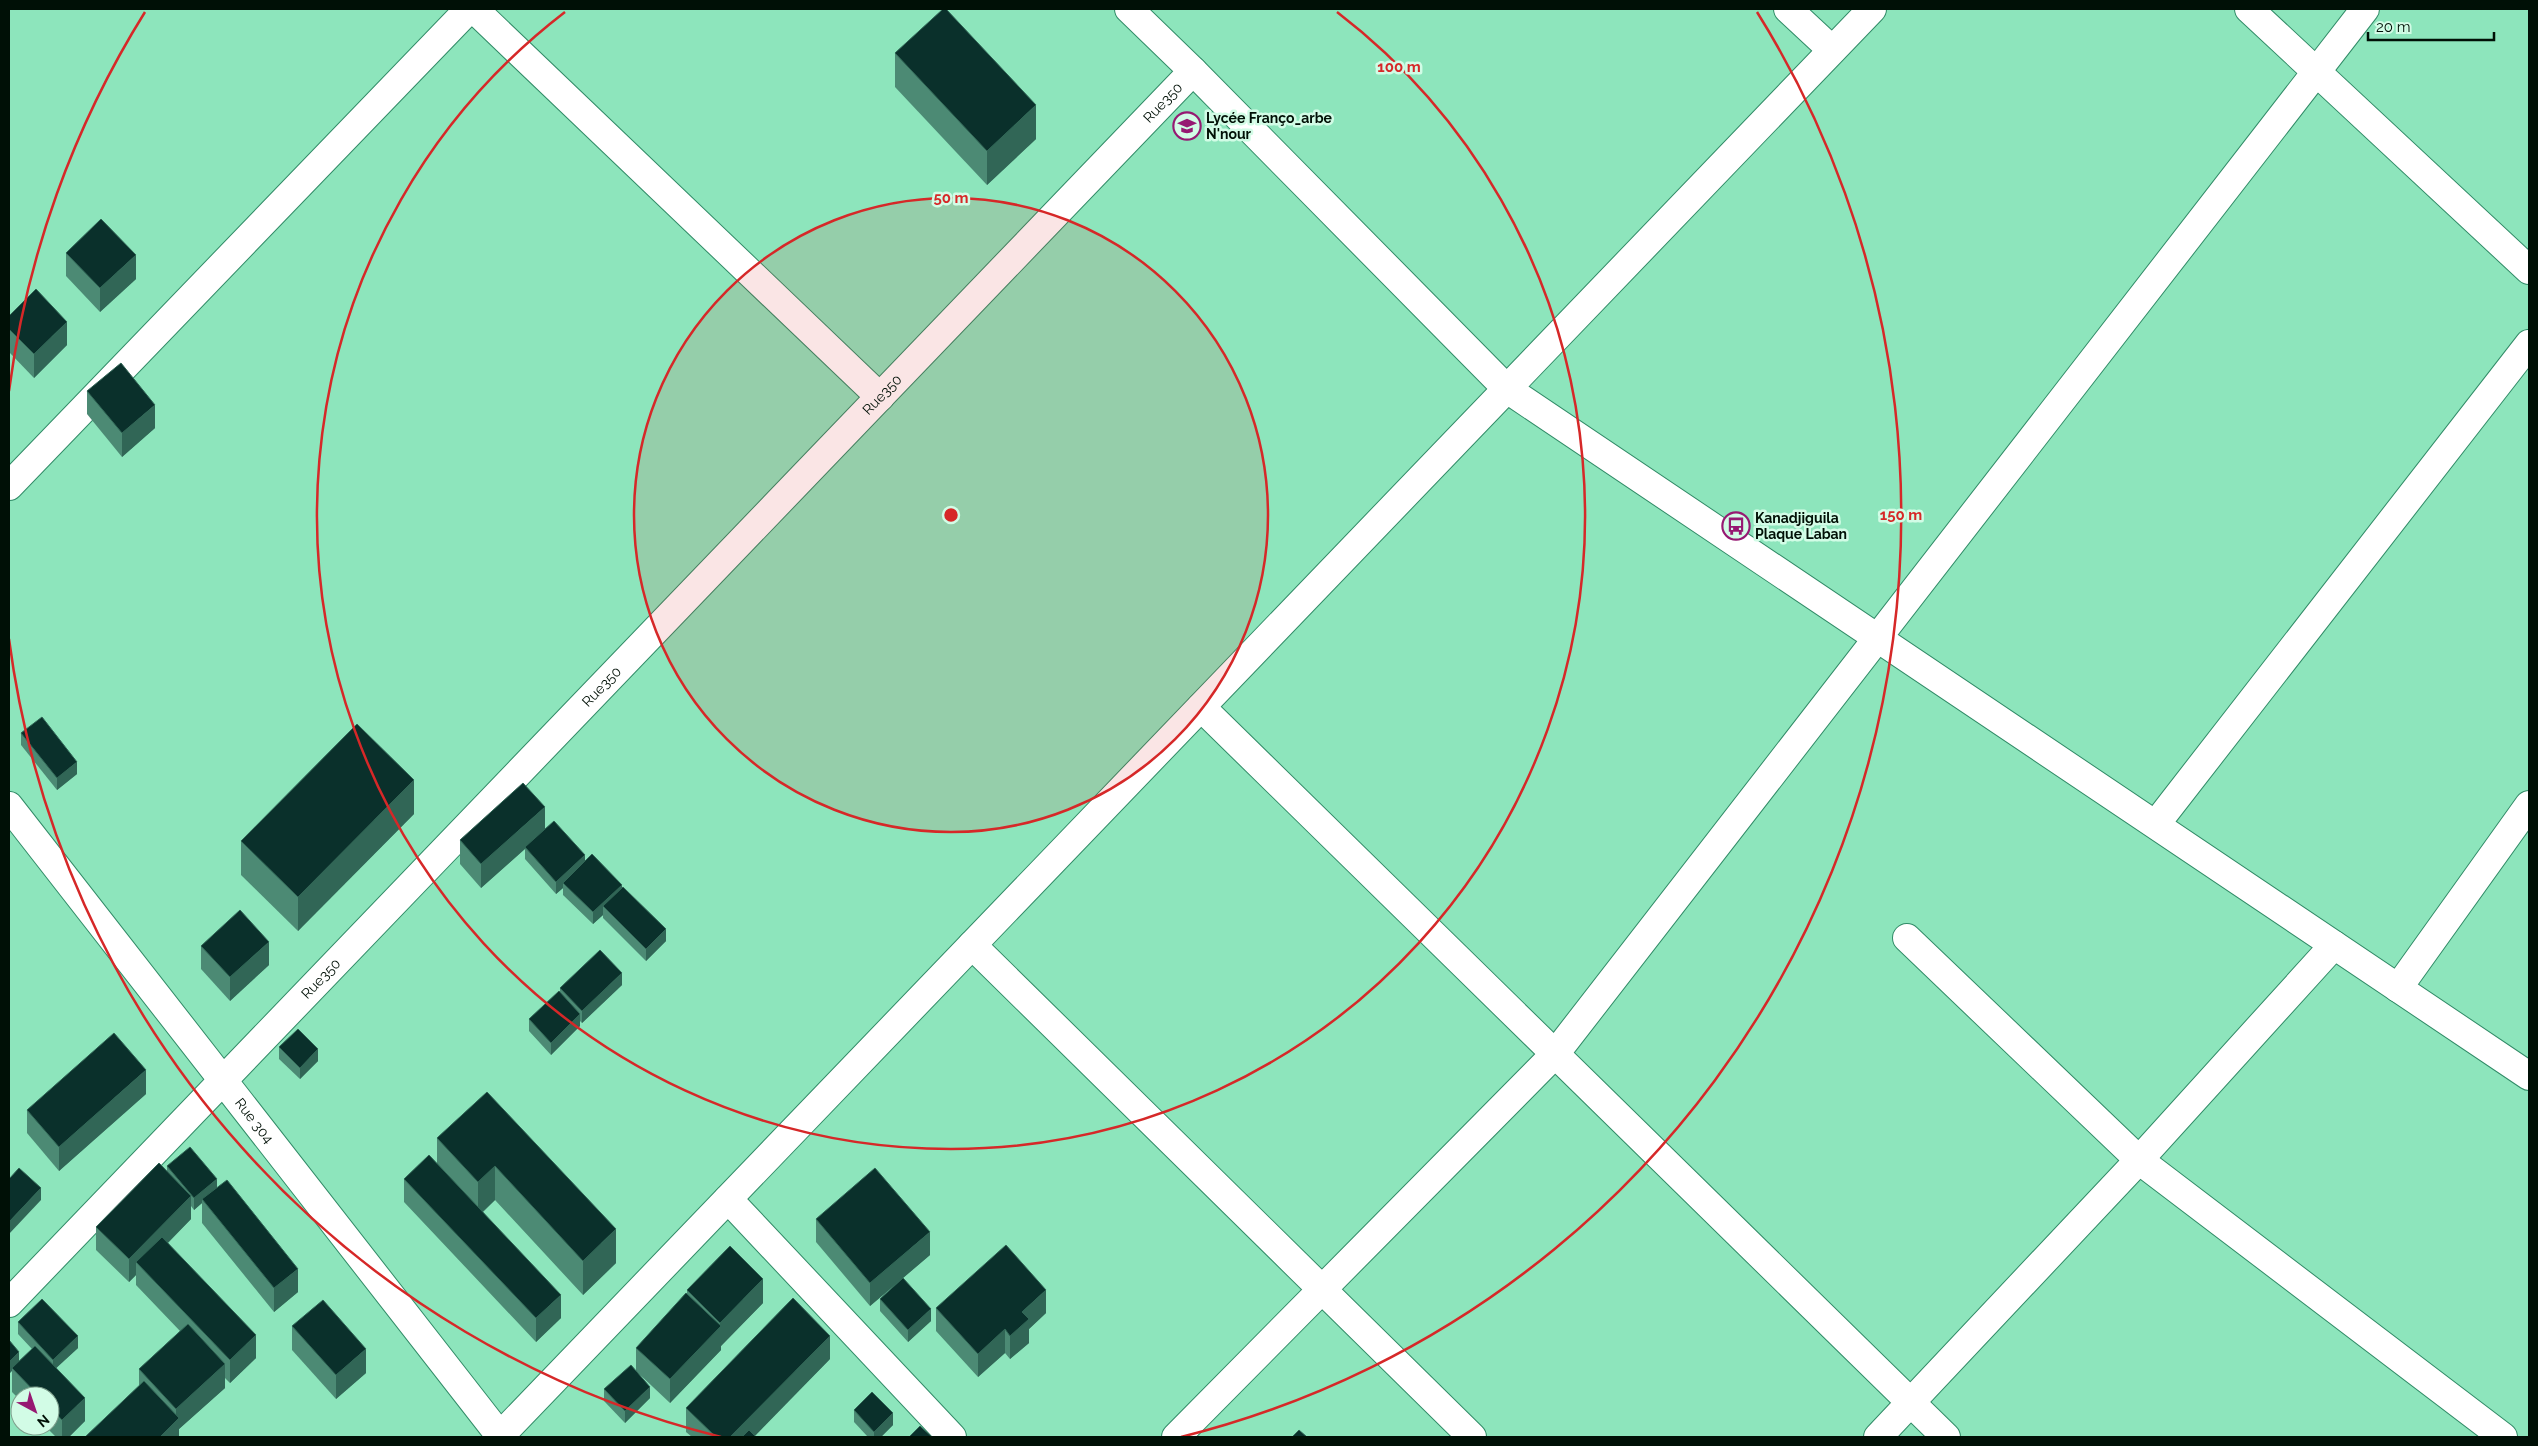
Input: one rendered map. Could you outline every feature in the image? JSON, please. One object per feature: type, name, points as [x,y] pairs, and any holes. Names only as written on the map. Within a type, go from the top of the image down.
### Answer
[{"type":"street","points":[[9,486],[469,9]]},
{"type":"street","points":[[474,9],[880,397]]},
{"type":"street","points":[[1129,9],[1193,71],[1507,389],[2529,1076]]},
{"type":"street","points":[[1788,9],[1832,50]]},
{"type":"street","points":[[500,1437],[1872,9]]},
{"type":"street","points":[[2249,9],[2529,270]]},
{"type":"street","points":[[1176,1437],[1555,1054],[2364,9]]},
{"type":"street","name":"Rue350","points":[[9,1303],[1193,71]]},
{"type":"street","points":[[2156,824],[2529,344]]},
{"type":"street","points":[[1201,706],[1911,1405],[1946,1437]]},
{"type":"street","points":[[2398,988],[2529,805]]},
{"type":"street","name":"Rue 304","points":[[9,806],[500,1437]]},
{"type":"street","points":[[1907,938],[2139,1160],[2503,1437]]},
{"type":"street","points":[[972,945],[1472,1437]]},
{"type":"street","points":[[1878,1437],[1911,1405],[2139,1160],[2334,945]]},
{"type":"street","points":[[728,1199],[952,1437]]},
{"type":"building","points":[[943,9],[946,9],[1036,105],[987,151],[895,53]]},
{"type":"building","points":[[101,219],[136,255],[100,288],[66,253]]},
{"type":"building","points":[[36,289],[67,322],[34,354],[9,329],[9,316]]},
{"type":"building","points":[[121,363],[155,405],[122,433],[87,391]]},
{"type":"building","points":[[42,717],[77,762],[57,778],[21,733]]},
{"type":"building","points":[[357,724],[414,780],[298,897],[241,841]]},
{"type":"building","points":[[523,783],[545,807],[481,864],[460,840]]},
{"type":"building","points":[[554,821],[585,855],[556,882],[525,847]]},
{"type":"building","points":[[592,854],[622,885],[593,912],[563,883]]},
{"type":"building","points":[[623,887],[666,929],[646,949],[603,906]]},
{"type":"building","points":[[240,910],[269,942],[230,977],[201,946]]},
{"type":"building","points":[[600,950],[622,973],[582,1011],[560,988]]},
{"type":"building","points":[[559,991],[580,1014],[551,1043],[529,1019]]},
{"type":"building","points":[[298,1029],[318,1049],[300,1068],[279,1047]]},
{"type":"building","points":[[114,1033],[146,1070],[59,1147],[27,1110]]},
{"type":"building","points":[[487,1092],[616,1229],[583,1261],[495,1166],[478,1182],[437,1138]]},
{"type":"building","points":[[190,1147],[217,1179],[194,1198],[167,1166]]},
{"type":"building","points":[[429,1155],[561,1295],[536,1318],[404,1179]]},
{"type":"building","points":[[159,1163],[191,1196],[129,1259],[96,1227]]},
{"type":"building","points":[[19,1168],[41,1188],[9,1222],[9,1179]]},
{"type":"building","points":[[875,1168],[930,1232],[870,1283],[816,1219]]},
{"type":"building","points":[[227,1180],[298,1269],[274,1288],[202,1199]]},
{"type":"building","points":[[162,1237],[256,1335],[230,1360],[136,1262]]},
{"type":"building","points":[[1006,1245],[1046,1290],[1022,1312],[1029,1319],[1010,1336],[1005,1329],[978,1354],[936,1308]]},
{"type":"building","points":[[730,1246],[763,1279],[720,1323],[687,1290]]},
{"type":"building","points":[[903,1278],[931,1309],[908,1330],[880,1299]]},
{"type":"building","points":[[686,1293],[721,1326],[670,1379],[636,1348]]},
{"type":"building","points":[[793,1298],[830,1336],[730,1437],[716,1437],[686,1408]]},
{"type":"building","points":[[42,1299],[78,1336],[53,1360],[18,1322]]},
{"type":"building","points":[[323,1300],[366,1349],[336,1375],[292,1326]]},
{"type":"building","points":[[188,1324],[225,1364],[176,1409],[139,1369]]},
{"type":"building","points":[[9,1340],[19,1352],[9,1362]]},
{"type":"building","points":[[35,1346],[85,1398],[62,1420],[60,1418],[60,1386],[29,1386],[12,1368]]},
{"type":"building","points":[[631,1365],[650,1387],[625,1411],[604,1389]]},
{"type":"building","points":[[144,1381],[179,1418],[160,1437],[85,1437]]},
{"type":"building","points":[[872,1392],[893,1413],[874,1432],[854,1410]]},
{"type":"building","points":[[920,1426],[932,1437],[909,1437]]},
{"type":"building","points":[[749,1430],[756,1437],[742,1437]]},
{"type":"building","points":[[1299,1430],[1307,1437],[1292,1437]]},
{"type":"place","name":"Lycée Franço_arbe N'nour","points":[[1187,126]]},
{"type":"place","name":"Kanadjiguila Plaque Laban","points":[[1736,526]]}]
